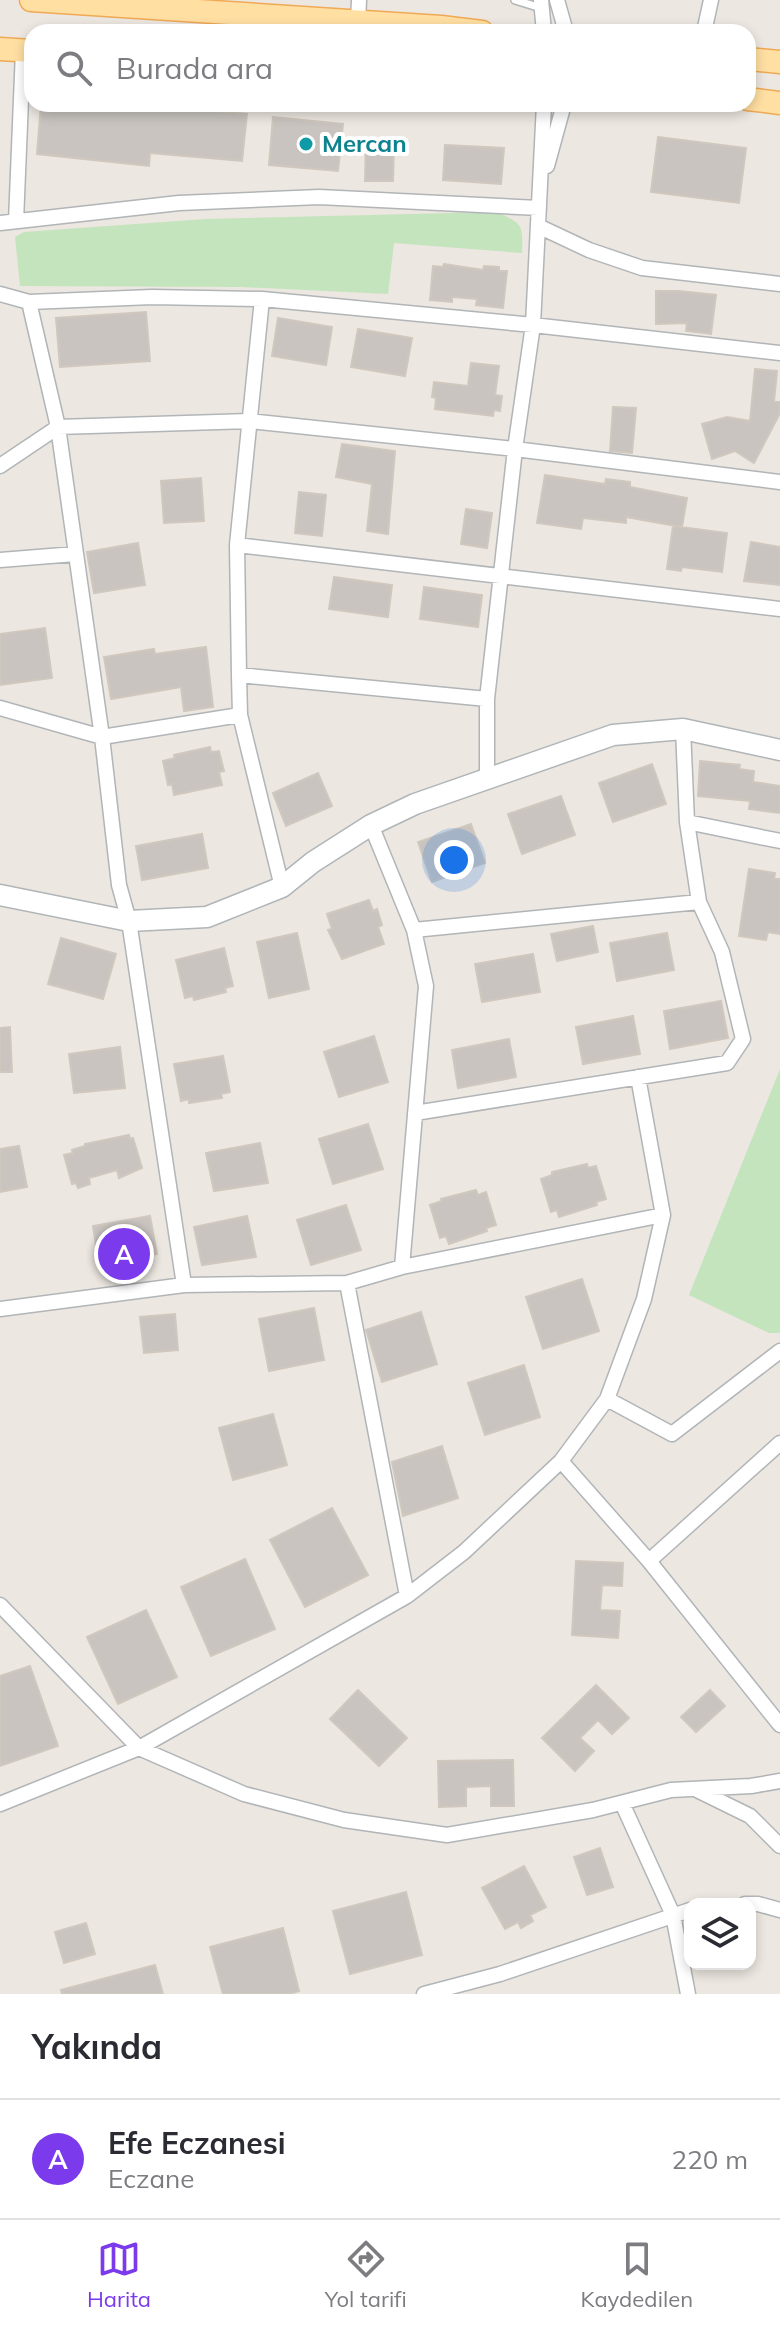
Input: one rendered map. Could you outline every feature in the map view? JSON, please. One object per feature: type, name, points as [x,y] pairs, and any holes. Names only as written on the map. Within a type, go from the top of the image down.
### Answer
[{"type":"main road","points":[[31,0],[358,10],[437,24]]},
{"type":"main road","points":[[756,60],[780,62]]},
{"type":"main road","points":[[756,100],[780,103]]},
{"type":"street","points":[[557,0],[564,24]]},
{"type":"street","points":[[706,24],[711,0]]},
{"type":"street","points":[[541,4],[543,24]]},
{"type":"street","points":[[16,221],[18,50]]},
{"type":"street","points":[[487,778],[487,699],[515,449],[533,325],[544,112]]},
{"type":"street","points":[[541,189],[562,112]]},
{"type":"street","points":[[0,223],[179,203],[319,197],[539,208]]},
{"type":"street","points":[[538,226],[589,250],[642,268],[780,284]]},
{"type":"street","points":[[0,294],[29,302],[152,297],[262,299],[780,353]]},
{"type":"street","points":[[262,299],[237,545],[240,715],[282,887]]},
{"type":"street","points":[[29,302],[58,427],[102,737],[119,885],[129,921],[184,1285]]},
{"type":"street","points":[[0,466],[58,427],[250,421],[515,449],[780,482]]},
{"type":"street","points":[[237,545],[780,609]]},
{"type":"street","points":[[0,560],[75,554]]},
{"type":"street","points":[[239,675],[487,699]]},
{"type":"street","points":[[0,708],[102,737],[240,715]]},
{"type":"street","points":[[415,1113],[727,1063],[743,1039],[722,952],[699,902],[687,822],[683,729]]},
{"type":"street","points":[[0,895],[129,921],[207,917],[282,887],[313,862],[371,825],[415,804],[613,735],[683,729],[780,750]]},
{"type":"street","points":[[687,822],[780,841]]},
{"type":"street","points":[[371,825],[414,930],[426,986],[402,1267]]},
{"type":"street","points":[[414,930],[699,902]]},
{"type":"street","points":[[0,1804],[139,1748],[407,1596],[464,1552],[561,1461],[607,1399],[644,1299],[663,1215],[638,1077]]},
{"type":"street","points":[[0,1309],[184,1285],[347,1283],[402,1267],[663,1215]]},
{"type":"street","points":[[347,1283],[407,1596]]},
{"type":"street","points":[[607,1399],[672,1434],[780,1351]]},
{"type":"street","points":[[649,1561],[780,1443]]},
{"type":"street","points":[[561,1461],[649,1561],[780,1725]]},
{"type":"street","points":[[0,1605],[139,1748],[244,1794],[344,1820],[447,1835],[593,1810],[671,1790],[751,1786],[780,1781]]},
{"type":"street","points":[[695,1789],[750,1816],[780,1846]]},
{"type":"street","points":[[622,1803],[673,1915],[688,1994]]},
{"type":"street","points":[[756,1904],[780,1910]]},
{"type":"street","points":[[424,1994],[500,1974],[684,1912]]},
{"type":"lane","points":[[515,0],[541,4]]},
{"type":"green space","points":[[497,212],[520,226],[522,253],[394,243],[388,294],[242,287],[20,286],[15,237],[24,232],[206,219]]},
{"type":"green space","points":[[780,1069],[780,1333],[769,1333],[689,1295]]},
{"type":"building","points":[[40,112],[247,114],[242,161],[150,153],[149,166],[37,154]]},
{"type":"building","name":"Mercan","points":[[273,117],[343,124],[338,171],[269,165]]},
{"type":"building","points":[[658,137],[746,148],[739,203],[651,192]]},
{"type":"building","points":[[366,140],[394,141],[393,181],[365,181]]},
{"type":"building","points":[[445,145],[504,148],[501,184],[443,180]]},
{"type":"building","points":[[444,264],[483,270],[484,266],[499,267],[499,271],[507,271],[503,308],[476,305],[477,299],[452,297],[452,302],[430,300],[433,266],[443,267]]},
{"type":"building","points":[[656,291],[716,295],[711,334],[686,331],[687,323],[656,324]]},
{"type":"building","points":[[146,312],[150,361],[60,367],[56,318]]},
{"type":"building","points":[[278,318],[332,327],[326,365],[272,356]]},
{"type":"building","points":[[358,329],[412,338],[405,376],[351,367]]},
{"type":"building","points":[[471,363],[499,366],[495,395],[502,396],[500,411],[494,410],[493,416],[435,409],[436,398],[432,397],[434,382],[468,386]]},
{"type":"building","points":[[755,369],[777,371],[774,402],[780,402],[780,413],[754,463],[735,451],[712,459],[702,424],[727,417],[750,421]]},
{"type":"building","points":[[613,407],[636,408],[632,453],[610,451]]},
{"type":"building","points":[[342,444],[395,451],[388,534],[367,531],[372,484],[336,477]]},
{"type":"building","points":[[545,475],[605,484],[606,479],[630,482],[630,487],[687,498],[682,527],[626,517],[626,523],[583,518],[581,529],[537,523]]},
{"type":"building","points":[[201,478],[204,521],[164,523],[161,481]]},
{"type":"building","points":[[299,492],[326,495],[322,536],[295,533]]},
{"type":"building","points":[[466,509],[492,513],[487,548],[461,544]]},
{"type":"building","points":[[673,526],[727,533],[722,572],[682,567],[681,571],[667,569]]},
{"type":"building","points":[[751,542],[780,547],[780,585],[744,581]]},
{"type":"building","points":[[138,543],[145,585],[94,593],[87,552]]},
{"type":"building","points":[[334,577],[392,585],[388,617],[329,609]]},
{"type":"building","points":[[424,587],[482,595],[478,627],[420,619]]},
{"type":"building","points":[[45,628],[52,678],[0,685],[0,634]]},
{"type":"building","points":[[206,647],[213,707],[184,711],[181,687],[111,699],[104,657],[154,649],[155,654]]},
{"type":"building","points":[[210,747],[211,752],[219,751],[224,771],[219,772],[222,785],[174,795],[172,784],[168,785],[163,761],[175,758],[174,755]]},
{"type":"building","points":[[700,761],[740,765],[739,769],[754,771],[753,782],[780,786],[780,813],[749,809],[750,801],[698,796]]},
{"type":"building","points":[[652,764],[666,804],[613,822],[599,783]]},
{"type":"building","points":[[318,773],[332,806],[286,826],[273,793]]},
{"type":"building","points":[[561,796],[575,835],[522,854],[508,814]]},
{"type":"building","points":[[471,824],[485,863],[432,882],[418,842]]},
{"type":"building","points":[[202,834],[208,868],[142,880],[136,846]]},
{"type":"building","points":[[749,869],[775,873],[774,879],[780,879],[780,934],[768,932],[766,940],[739,936]]},
{"type":"building","points":[[369,900],[373,911],[377,909],[382,925],[378,927],[384,944],[342,959],[328,930],[332,929],[327,914]]},
{"type":"building","points":[[593,926],[598,952],[557,961],[551,934]]},
{"type":"building","points":[[297,933],[309,989],[269,998],[257,942]]},
{"type":"building","points":[[667,933],[674,970],[617,981],[610,943]]},
{"type":"building","points":[[61,938],[116,954],[103,999],[48,984]]},
{"type":"building","points":[[224,948],[233,986],[225,988],[226,992],[194,1000],[193,996],[185,998],[176,960]]},
{"type":"building","points":[[533,954],[540,992],[482,1002],[475,964]]},
{"type":"building","points":[[721,1001],[728,1038],[670,1049],[664,1011]]},
{"type":"building","points":[[633,1016],[640,1054],[583,1064],[576,1027]]},
{"type":"building","points":[[10,1027],[12,1072],[0,1072],[0,1028]]},
{"type":"building","points":[[374,1036],[388,1082],[339,1097],[324,1052]]},
{"type":"building","points":[[509,1039],[516,1077],[458,1088],[452,1050]]},
{"type":"building","points":[[120,1047],[125,1088],[74,1093],[69,1054]]},
{"type":"building","points":[[223,1056],[230,1092],[221,1094],[222,1098],[189,1103],[189,1099],[181,1101],[174,1064]]},
{"type":"building","points":[[368,1124],[383,1169],[333,1184],[319,1139]]},
{"type":"building","points":[[129,1135],[130,1139],[133,1138],[142,1168],[119,1178],[117,1170],[89,1178],[90,1184],[78,1188],[76,1183],[72,1184],[64,1155],[73,1153],[72,1150],[85,1144]]},
{"type":"building","points":[[260,1143],[268,1183],[214,1191],[206,1153]]},
{"type":"building","points":[[19,1146],[27,1187],[0,1192],[0,1149]]},
{"type":"building","points":[[587,1164],[588,1168],[596,1166],[606,1199],[559,1217],[557,1210],[551,1212],[541,1179],[552,1175],[552,1172]]},
{"type":"building","points":[[476,1190],[478,1195],[486,1192],[496,1225],[449,1244],[446,1236],[440,1238],[430,1205]]},
{"type":"building","points":[[346,1205],[361,1250],[311,1265],[297,1220]]},
{"type":"building","points":[[150,1216],[157,1254],[99,1264],[93,1226]]},
{"type":"building","points":[[247,1216],[256,1257],[202,1265],[194,1227]]},
{"type":"building","points":[[582,1279],[599,1331],[543,1349],[526,1297]]},
{"type":"building","points":[[314,1308],[324,1360],[269,1371],[259,1319]]},
{"type":"building","points":[[421,1312],[437,1364],[382,1382],[366,1330]]},
{"type":"building","points":[[175,1314],[178,1350],[144,1353],[140,1317]]},
{"type":"building","points":[[524,1365],[540,1417],[485,1435],[468,1383]]},
{"type":"building","points":[[273,1414],[287,1465],[233,1480],[219,1428]]},
{"type":"building","points":[[442,1446],[458,1498],[403,1516],[392,1462]]},
{"type":"building","points":[[332,1508],[368,1575],[305,1607],[270,1540]]},
{"type":"building","points":[[245,1559],[275,1629],[211,1656],[181,1587]]},
{"type":"building","points":[[576,1561],[623,1563],[622,1586],[602,1585],[600,1610],[620,1611],[618,1638],[572,1635]]},
{"type":"building","points":[[146,1610],[177,1677],[118,1704],[87,1637]]},
{"type":"building","points":[[30,1666],[58,1746],[0,1766],[0,1676]]},
{"type":"building","points":[[596,1685],[629,1718],[612,1734],[598,1720],[580,1738],[594,1751],[575,1771],[542,1738]]},
{"type":"building","points":[[358,1690],[407,1738],[379,1766],[330,1719]]},
{"type":"building","points":[[710,1690],[725,1706],[696,1732],[681,1717]]},
{"type":"building","points":[[513,1760],[514,1806],[491,1806],[491,1786],[466,1787],[466,1806],[439,1807],[438,1761]]},
{"type":"building","points":[[600,1848],[613,1887],[587,1895],[574,1857]]},
{"type":"building","points":[[524,1866],[546,1907],[530,1915],[533,1921],[521,1928],[518,1922],[505,1929],[482,1888]]},
{"type":"building","points":[[406,1892],[422,1955],[350,1974],[333,1911]]},
{"type":"building","points":[[86,1923],[95,1954],[64,1963],[55,1932]]},
{"type":"building","points":[[283,1928],[299,1991],[289,1994],[223,1994],[210,1947]]},
{"type":"building","points":[[155,1965],[163,1994],[62,1994],[61,1990]]},
{"type":"place","name":"Mercan","points":[[306,144]]},
{"type":"place","name":"Efe Eczanesi","points":[[124,1254]]}]
